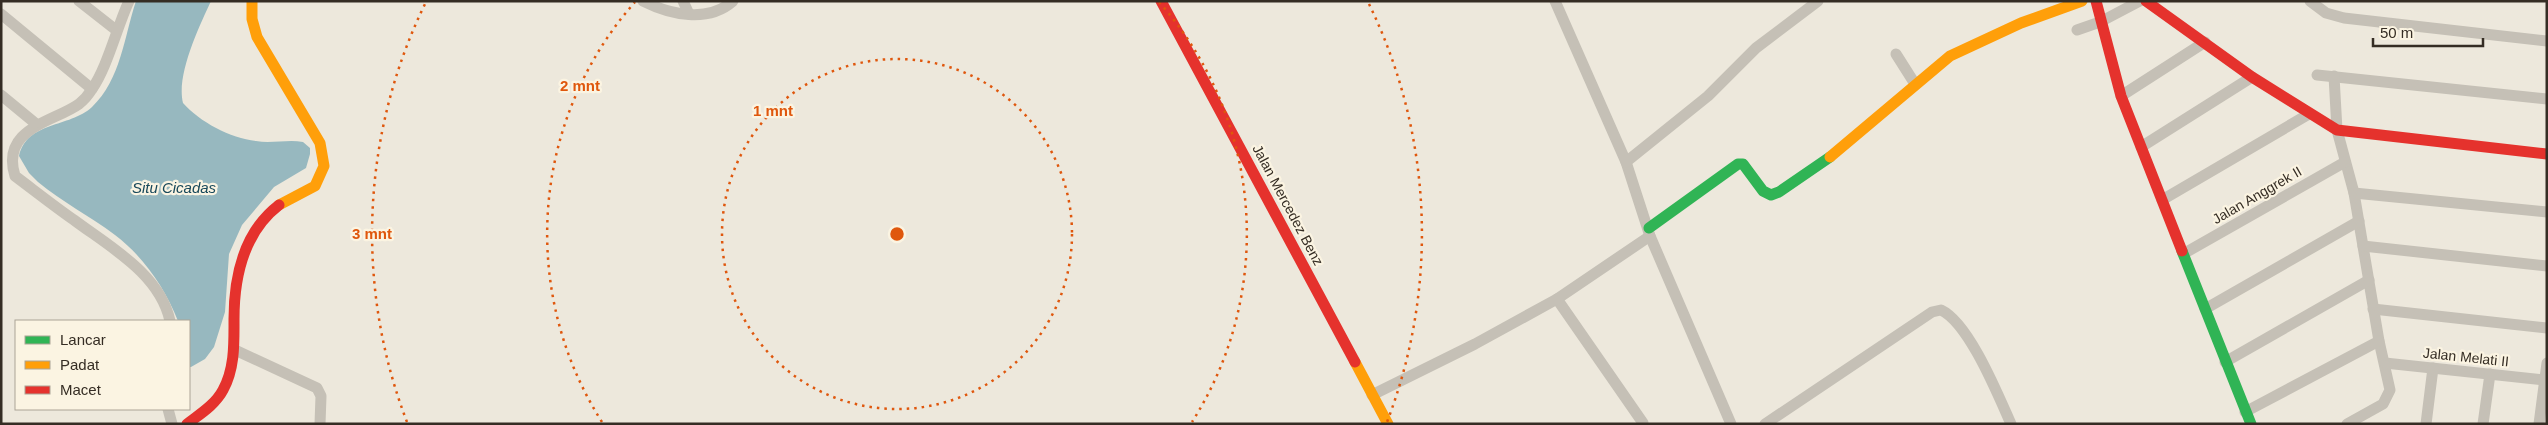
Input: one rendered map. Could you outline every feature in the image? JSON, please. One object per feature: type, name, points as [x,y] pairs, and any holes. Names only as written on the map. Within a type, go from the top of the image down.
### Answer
[{"type":"street","points":[[79,1],[116,30]]},
{"type":"street","points":[[129,1],[92,90],[79,104],[35,123],[16,138],[8,150],[5,167],[124,257],[150,282],[164,302],[170,320]]},
{"type":"street","points":[[187,424],[204,414],[224,389],[230,375],[235,350],[237,274],[250,240],[273,209],[290,197],[315,186],[324,166],[320,142],[257,37],[251,22],[250,11],[252,1]]},
{"type":"street","points":[[643,1],[665,10],[689,14],[718,11],[733,1]]},
{"type":"street","points":[[683,1],[689,14]]},
{"type":"street","name":"Jalan Mercedez Benz","points":[[1161,1],[1388,424]]},
{"type":"street","points":[[1554,1],[1626,162],[1650,232],[1731,424]]},
{"type":"street","points":[[1626,162],[1708,96],[1756,48],[1818,1]]},
{"type":"street","points":[[1372,395],[1476,344],[1557,299],[1650,232],[1738,164],[1743,164],[1762,191],[1771,195],[1780,192],[1835,153],[1903,98],[1915,84],[1950,56],[2021,23],[2082,1]]},
{"type":"street","points":[[2096,1],[2121,96],[2250,424]]},
{"type":"street","points":[[2077,30],[2100,22],[2140,1]]},
{"type":"street","points":[[2146,1],[2205,42],[2252,78],[2337,130],[2547,154]]},
{"type":"street","points":[[2312,2],[2326,13],[2344,18],[2547,41]]},
{"type":"street","points":[[1,14],[92,90]]},
{"type":"street","points":[[2121,96],[2205,42]]},
{"type":"street","points":[[1896,54],[1915,84]]},
{"type":"street","points":[[2317,75],[2547,99]]},
{"type":"street","points":[[2334,76],[2337,130],[2354,193],[2378,341],[2385,363],[2390,390],[2388,398],[2383,404],[2347,424]]},
{"type":"street","points":[[2142,147],[2252,78]]},
{"type":"street","points":[[1,95],[35,123]]},
{"type":"street","points":[[2162,200],[2309,114]]},
{"type":"street","name":"Jalan Anggrek II","points":[[2183,254],[2345,162]]},
{"type":"street","points":[[2354,193],[2547,212]]},
{"type":"street","points":[[2205,309],[2359,221]]},
{"type":"street","points":[[2363,246],[2547,266]]},
{"type":"street","points":[[2225,362],[2369,280]]},
{"type":"street","points":[[1557,299],[1643,424]]},
{"type":"street","points":[[2373,309],[2547,328]]},
{"type":"street","points":[[1765,424],[1932,312],[1941,310],[1950,314],[1977,352],[2011,424]]},
{"type":"street","points":[[2245,412],[2378,341]]},
{"type":"street","points":[[235,350],[318,388],[322,396],[320,424]]},
{"type":"street","name":"Jalan Melati II","points":[[2385,363],[2544,380]]},
{"type":"street","points":[[2538,424],[2547,364]]},
{"type":"street","points":[[2426,424],[2433,368]]},
{"type":"street","points":[[2483,424],[2490,374]]},
{"type":"street","points":[[168,410],[172,424]]},
{"type":"water","name":"Situ Cicadas","points":[[136,1],[211,1],[186,65],[183,79],[183,103],[198,117],[226,133],[262,142],[303,142],[310,148],[306,168],[274,187],[242,225],[229,254],[225,312],[214,347],[205,359],[191,367],[190,320],[178,320],[160,285],[144,263],[115,235],[38,182],[29,173],[19,156],[23,145],[31,137],[50,126],[83,114],[92,107],[102,96],[109,84],[116,71]]},
{"type":"traffic: fast","points":[[1649,228],[1738,164],[1743,164],[1763,191],[1771,195],[1779,192],[1830,157]]},
{"type":"traffic: fast","points":[[2182,251],[2251,424]]},
{"type":"traffic: slow","points":[[252,1],[252,19],[257,37],[320,143],[324,166],[315,186],[279,205]]},
{"type":"traffic: slow","points":[[1830,157],[1950,56],[2021,23],[2082,1]]},
{"type":"traffic: slow","points":[[1355,362],[1388,424]]},
{"type":"traffic: jam","points":[[1161,1],[1355,362]]},
{"type":"traffic: jam","points":[[2096,1],[2121,96],[2182,251]]},
{"type":"traffic: jam","points":[[2146,1],[2252,77],[2337,130],[2547,154]]},
{"type":"traffic: jam","points":[[187,424],[216,400],[227,382],[233,355],[236,287],[243,256],[257,228],[279,205]]}]
